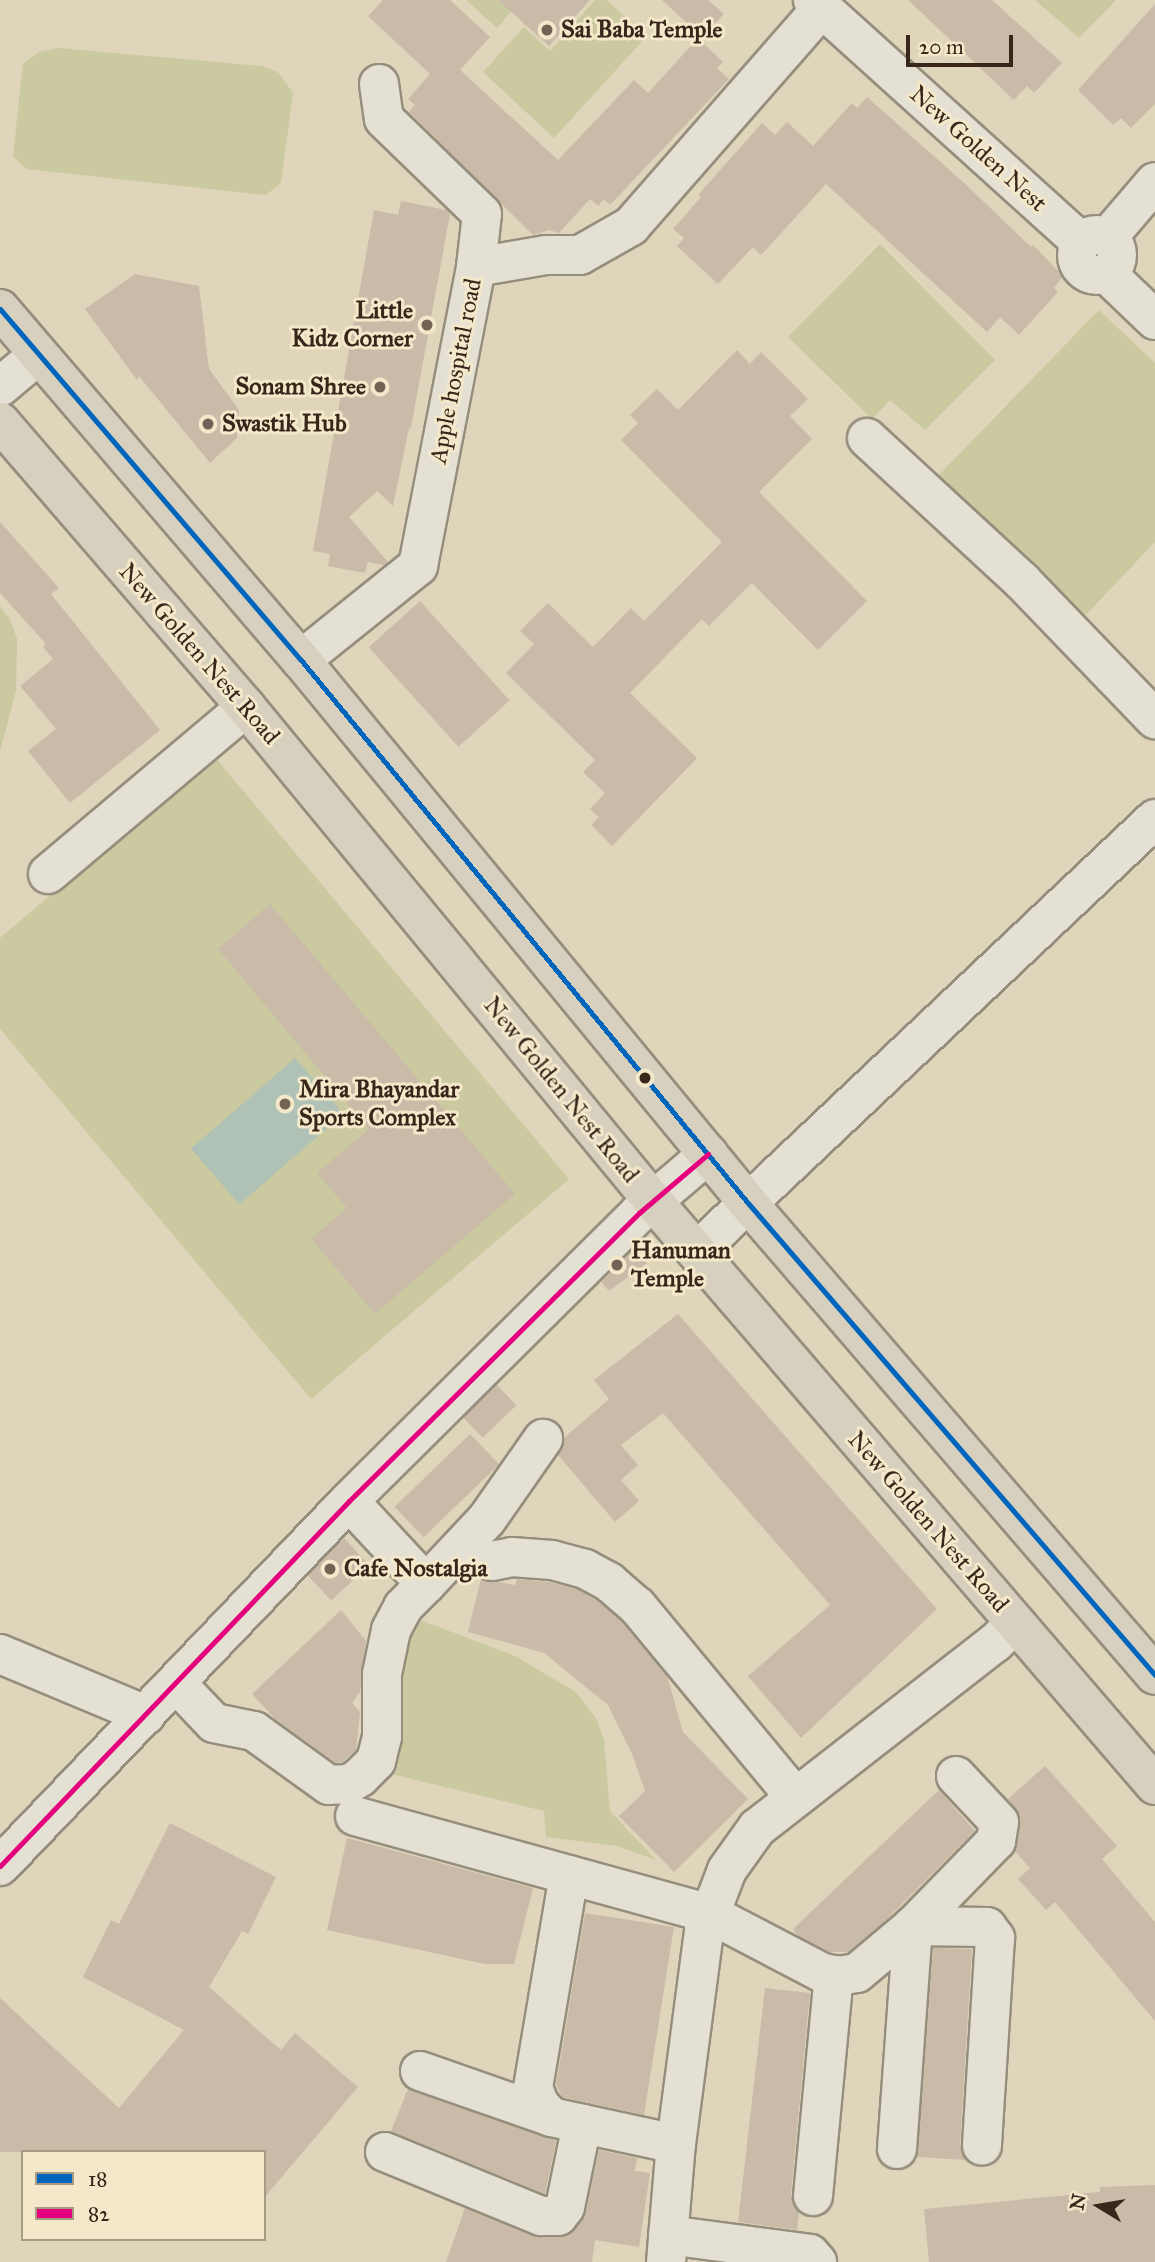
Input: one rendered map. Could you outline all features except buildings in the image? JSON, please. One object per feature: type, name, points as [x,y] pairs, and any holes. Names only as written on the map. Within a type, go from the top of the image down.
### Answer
[{"type":"main road","points":[[0,309],[301,660],[748,1203],[1155,1675]]},
{"type":"main road","name":"New Golden Nest Road","points":[[0,422],[246,707],[696,1252],[1155,1785]]},
{"type":"street","name":"New Golden Nest","points":[[818,4],[1098,251],[1155,320]]},
{"type":"street","name":"Apple hospital road","points":[[301,660],[418,566],[476,267],[546,255],[580,255],[631,226],[818,4]]},
{"type":"street","points":[[379,84],[384,119],[482,214],[476,267]]},
{"type":"street","points":[[1098,251],[1155,182]]},
{"type":"street","points":[[0,387],[38,355]]},
{"type":"street","points":[[867,438],[1022,581],[1155,719]]},
{"type":"street","points":[[48,874],[246,707]]},
{"type":"street","points":[[696,1252],[1155,819]]},
{"type":"street","points":[[0,1866],[349,1500],[653,1201],[708,1154]]},
{"type":"street","points":[[176,1684],[214,1723],[254,1731],[328,1785],[349,1784],[376,1761],[382,1737],[382,1674],[391,1630],[402,1607],[487,1519],[543,1439]]},
{"type":"street","points":[[349,1500],[426,1584]]},
{"type":"street","points":[[492,1561],[512,1557],[552,1560],[585,1569],[609,1582],[637,1606],[795,1797]]},
{"type":"street","points":[[817,2262],[810,2254],[667,2248],[676,2144],[704,1930],[727,1870],[758,1828],[995,1643],[1015,1623]]},
{"type":"street","points":[[0,1654],[146,1715]]},
{"type":"street","points":[[355,1816],[710,1914],[834,1975],[858,1973],[913,1926],[996,1840],[999,1822],[956,1776]]},
{"type":"street","points":[[566,2120],[540,2105],[533,2088],[569,1875]]},
{"type":"street","points":[[913,1926],[987,1927],[995,1938],[982,2146]]},
{"type":"street","points":[[897,2149],[913,1926]]},
{"type":"street","points":[[813,2196],[834,1975]]},
{"type":"street","points":[[420,2071],[566,2120],[676,2144]]},
{"type":"street","points":[[384,2152],[541,2216],[558,2216],[565,2207],[566,2120]]},
{"type":"green space","points":[[466,0],[521,0],[497,28]]},
{"type":"green space","points":[[595,0],[607,0],[646,37],[554,138],[483,72],[524,27],[550,51]]},
{"type":"green space","points":[[1035,0],[1116,0],[1079,38]]},
{"type":"green space","points":[[58,48],[262,66],[279,73],[293,93],[281,183],[266,195],[26,169],[13,156],[23,64],[39,52]]},
{"type":"green space","points":[[880,244],[995,360],[925,430],[890,400],[872,419],[788,337]]},
{"type":"green space","points":[[1099,310],[1155,363],[1155,542],[1081,620],[937,477]]},
{"type":"green space","points":[[0,607],[10,619],[17,639],[16,691],[0,751]]},
{"type":"green space","name":"Mira Bhayandar Sports Complex","points":[[214,756],[569,1179],[311,1399],[0,1029],[0,938]]},
{"type":"green space","points":[[410,1613],[423,1621],[515,1656],[576,1692],[596,1718],[604,1739],[610,1811],[656,1860],[617,1846],[546,1837],[544,1811],[350,1764]]},
{"type":"shaded area","points":[[295,1058],[344,1114],[239,1204],[191,1149]]},
{"type":"transit line","name":"18","points":[[0,309],[301,660],[748,1203],[1155,1675]]},
{"type":"transit line","name":"82","points":[[0,1866],[349,1501],[639,1213],[708,1154]]},
{"type":"place","name":"Sai Baba Temple","points":[[547,30]]},
{"type":"place","name":"Little Kidz Corner","points":[[427,325]]},
{"type":"place","name":"Sonam Shree","points":[[380,387]]},
{"type":"place","name":"Swastik Hub","points":[[208,424]]},
{"type":"place","name":"Mira Bhayandar Sports Complex","points":[[285,1104]]},
{"type":"place","name":"Hanuman Temple","points":[[617,1265]]},
{"type":"place","name":"Cafe Nostalgia","points":[[330,1569]]}]
